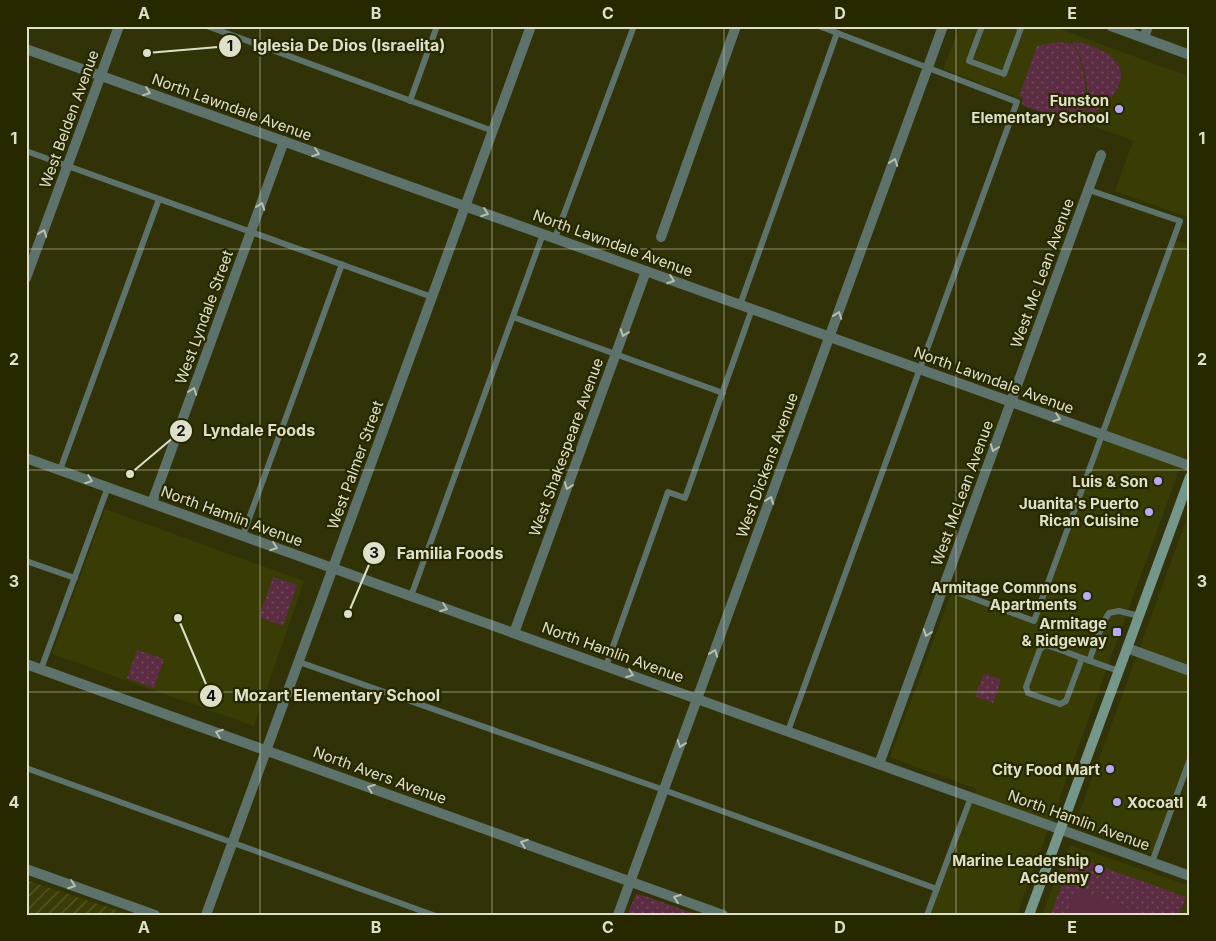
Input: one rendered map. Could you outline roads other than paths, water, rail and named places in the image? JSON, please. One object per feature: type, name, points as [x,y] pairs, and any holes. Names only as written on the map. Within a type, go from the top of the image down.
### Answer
[{"type":"main road","points":[[1029,915],[1190,477]]},
{"type":"street","name":"West Belden Avenue","points":[[26,278],[30,254],[68,166],[119,26]]},
{"type":"street","points":[[661,237],[736,26]]},
{"type":"street","name":"West Dickens Avenue","points":[[618,915],[943,26]]},
{"type":"street","points":[[1111,26],[1190,55]]},
{"type":"street","points":[[1144,38],[1148,26]]},
{"type":"street","name":"West Palmer Street","points":[[206,915],[493,131],[529,27]]},
{"type":"street","name":"North Lawndale Avenue","points":[[26,49],[1190,466]]},
{"type":"street","name":"West Lyndale Street","points":[[152,503],[284,141]]},
{"type":"street","name":"West Mc Lean Avenue","points":[[1011,402],[1102,155]]},
{"type":"street","name":"West Shakespeare Avenue","points":[[514,633],[646,271]]},
{"type":"street","name":"West McLean Avenue","points":[[879,764],[1011,402]]},
{"type":"street","name":"North Hamlin Avenue","points":[[26,458],[1190,876]]},
{"type":"street","points":[[1127,648],[1190,671]]},
{"type":"street","name":"North Avers Avenue","points":[[26,664],[723,915]]},
{"type":"street","points":[[26,868],[155,915]]},
{"type":"lane","points":[[207,26],[493,131]]},
{"type":"lane","points":[[410,100],[437,26]]},
{"type":"lane","points":[[555,238],[634,26]]},
{"type":"lane","points":[[788,731],[1018,102],[819,26]]},
{"type":"lane","points":[[982,26],[969,61],[1004,74],[1022,28],[1016,26]]},
{"type":"lane","points":[[740,304],[837,33]]},
{"type":"lane","points":[[26,151],[432,297]]},
{"type":"lane","points":[[944,586],[1034,622],[1180,222],[1089,190]]},
{"type":"lane","points":[[60,470],[159,199]]},
{"type":"lane","points":[[411,596],[543,234]]},
{"type":"lane","points":[[243,535],[342,264]]},
{"type":"lane","points":[[606,666],[668,492],[686,498],[752,309]]},
{"type":"lane","points":[[513,317],[723,393]]},
{"type":"lane","points":[[42,669],[108,487]]},
{"type":"lane","points":[[26,561],[75,578]]},
{"type":"lane","points":[[1089,661],[1103,623],[1109,613],[1119,611],[1139,616]]},
{"type":"lane","points":[[1082,658],[1066,700],[1060,704],[1028,693],[1026,687],[1040,649],[1046,644],[1119,671]]},
{"type":"lane","points":[[298,662],[664,790],[937,889]]},
{"type":"lane","points":[[1152,862],[1187,773],[1190,760]]},
{"type":"lane","points":[[26,768],[433,915]]},
{"type":"lane","points":[[927,915],[971,797]]},
{"type":"place","name":"Iglesia De Dios (Israelita)","points":[[147,53]]},
{"type":"place","name":"Funston Elementary School","points":[[1119,109]]},
{"type":"place","name":"Lyndale Foods","points":[[130,474]]},
{"type":"place","name":"Luis & Son","points":[[1158,481]]},
{"type":"place","name":"Juanita's Puerto Rican Cuisine","points":[[1149,512]]},
{"type":"place","name":"Armitage Commons Apartments","points":[[1087,596]]},
{"type":"place","name":"Familia Foods","points":[[348,614]]},
{"type":"place","name":"Mozart Elementary School","points":[[178,618]]},
{"type":"place","name":"Armitage & Ridgeway","points":[[1117,632]]},
{"type":"place","name":"City Food Mart","points":[[1110,769]]},
{"type":"place","name":"Xocoatl","points":[[1117,802]]},
{"type":"place","name":"Marine Leadership Academy","points":[[1099,869]]}]
